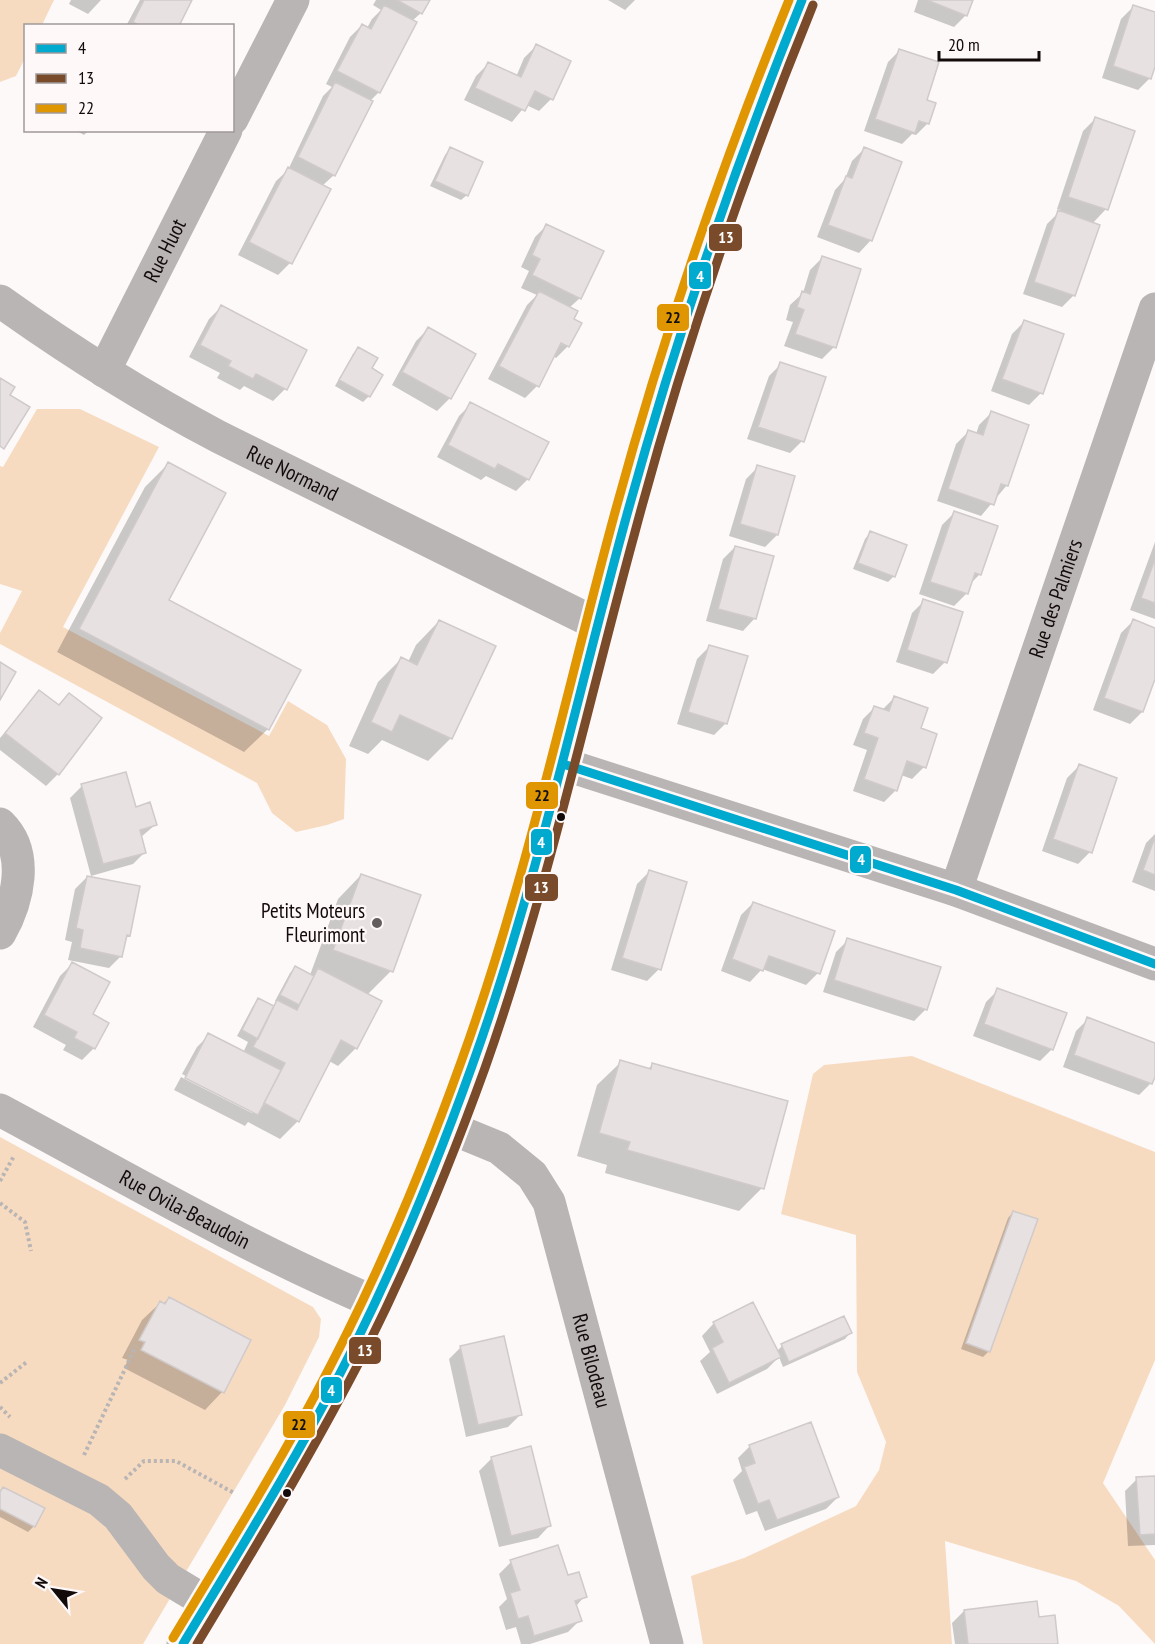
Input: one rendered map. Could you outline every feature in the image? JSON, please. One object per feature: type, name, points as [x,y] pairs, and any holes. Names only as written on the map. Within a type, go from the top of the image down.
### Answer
[{"type":"street","points":[[234,115],[293,0]]},
{"type":"street","points":[[183,1644],[297,1453],[360,1332],[448,1127],[486,1028],[517,933],[642,462],[687,308],[742,152],[802,0]]},
{"type":"street","name":"Rue Huot","points":[[104,371],[225,132]]},
{"type":"street","name":"Rue Normand","points":[[0,301],[51,338],[158,405],[599,625]]},
{"type":"street","name":"Rue des Palmiers","points":[[956,890],[1155,309]]},
{"type":"street","points":[[563,764],[956,890],[1155,964]]},
{"type":"street","points":[[0,824],[18,856],[18,884],[6,922],[0,933]]},
{"type":"street","name":"Rue Ovila-Beaudoin","points":[[0,1110],[200,1219],[332,1284],[374,1302]]},
{"type":"street","name":"Rue Bilodeau","points":[[448,1127],[499,1148],[532,1175],[549,1202],[667,1644]]},
{"type":"street","points":[[0,1450],[99,1500],[118,1516],[156,1567],[168,1579],[208,1603]]},
{"type":"path","points":[[0,1182],[3,1176]]},
{"type":"path","points":[[0,1203],[25,1222],[31,1251]]},
{"type":"path","points":[[81,1461],[136,1346]]},
{"type":"path","points":[[0,1383],[28,1361]]},
{"type":"path","points":[[0,1407],[13,1421]]},
{"type":"path","points":[[118,1486],[144,1461],[176,1461],[228,1489]]},
{"type":"shaded area","points":[[0,0],[54,0],[42,24],[24,24],[24,60],[16,76],[0,82]]},
{"type":"shaded area","points":[[37,409],[80,409],[159,447],[63,627],[269,736],[288,701],[327,725],[346,759],[344,819],[296,832],[272,813],[257,783],[0,644],[0,633],[22,591],[0,584],[0,466],[3,467]]},
{"type":"shaded area","points":[[912,1056],[1155,1152],[1155,1360],[1103,1483],[1155,1560],[1155,1644],[1119,1606],[1076,1581],[945,1541],[952,1644],[703,1644],[691,1576],[744,1558],[856,1506],[879,1470],[886,1442],[857,1372],[856,1235],[781,1214],[813,1074],[824,1065]]},
{"type":"shaded area","points":[[0,1137],[313,1307],[321,1319],[319,1337],[285,1405],[143,1644],[0,1644]]},
{"type":"building","points":[[144,0],[192,0],[180,24],[136,24],[133,22]]},
{"type":"building","points":[[397,0],[430,0],[422,14]]},
{"type":"building","points":[[927,0],[973,0],[967,16]]},
{"type":"building","points":[[384,5],[417,22],[380,93],[337,71],[362,24],[371,29]]},
{"type":"building","points":[[1133,5],[1155,12],[1155,67],[1151,79],[1113,66]]},
{"type":"building","points":[[536,44],[571,61],[553,100],[535,91],[525,111],[475,88],[488,62],[521,77]]},
{"type":"building","points":[[899,49],[939,62],[927,100],[936,103],[929,124],[919,121],[915,133],[875,119]]},
{"type":"building","points":[[335,82],[373,101],[335,176],[298,157]]},
{"type":"building","points":[[1095,117],[1135,131],[1108,210],[1068,197]]},
{"type":"building","points":[[450,147],[483,162],[468,196],[435,181]]},
{"type":"building","points":[[864,147],[902,162],[872,241],[828,225],[846,176],[852,178]]},
{"type":"building","points":[[288,167],[331,189],[292,264],[249,242]]},
{"type":"building","points":[[1058,210],[1100,225],[1075,296],[1034,282]]},
{"type":"building","points":[[546,224],[604,251],[581,299],[532,275],[540,259],[532,255]]},
{"type":"building","points":[[822,256],[861,269],[836,348],[795,334],[804,310],[797,307],[802,291],[810,294]]},
{"type":"building","points":[[539,291],[578,311],[574,319],[582,323],[569,347],[561,343],[539,387],[499,366]]},
{"type":"building","points":[[221,305],[307,350],[287,390],[256,374],[253,379],[228,366],[231,361],[200,345]]},
{"type":"building","points":[[1024,320],[1064,334],[1043,394],[1002,379]]},
{"type":"building","points":[[428,327],[476,354],[451,399],[402,372]]},
{"type":"building","points":[[358,347],[378,358],[372,368],[383,375],[370,397],[339,380]]},
{"type":"building","points":[[780,362],[826,377],[804,442],[758,427]]},
{"type":"building","points":[[0,378],[15,387],[10,395],[30,407],[4,449],[0,446]]},
{"type":"building","points":[[470,402],[549,442],[529,480],[498,464],[495,469],[448,445]]},
{"type":"building","points":[[991,411],[1029,425],[1008,486],[1001,484],[994,505],[948,489],[968,430],[983,435]]},
{"type":"building","points":[[168,462],[226,493],[169,600],[301,670],[269,730],[79,629]]},
{"type":"building","points":[[757,465],[795,476],[778,535],[740,524]]},
{"type":"building","points":[[954,511],[998,526],[981,575],[975,573],[968,594],[930,582]]},
{"type":"building","points":[[870,531],[907,545],[895,577],[858,563]]},
{"type":"building","points":[[735,546],[774,556],[756,619],[718,609]]},
{"type":"building","points":[[1155,559],[1155,603],[1141,598]]},
{"type":"building","points":[[923,599],[963,612],[947,663],[907,650]]},
{"type":"building","points":[[1133,619],[1155,628],[1155,679],[1143,712],[1104,698]]},
{"type":"building","points":[[439,620],[496,646],[452,739],[400,715],[392,732],[371,722],[401,657],[417,665]]},
{"type":"building","points":[[709,645],[748,656],[727,724],[688,712]]},
{"type":"building","points":[[0,662],[16,672],[0,700]]},
{"type":"building","points":[[39,690],[59,705],[69,693],[102,718],[59,775],[5,733]]},
{"type":"building","points":[[894,696],[928,708],[921,728],[937,734],[926,768],[907,761],[897,791],[864,779],[878,738],[864,733],[874,706],[889,711]]},
{"type":"building","points":[[1079,764],[1117,778],[1092,853],[1053,839]]},
{"type":"building","points":[[126,772],[136,807],[150,802],[157,825],[140,830],[146,853],[103,864],[81,784]]},
{"type":"building","points":[[1155,837],[1155,875],[1143,870]]},
{"type":"building","points":[[649,870],[687,882],[661,970],[622,958]]},
{"type":"building","name":"Petits Moteurs Fleurimont","points":[[361,874],[421,895],[393,972],[333,950]]},
{"type":"building","points":[[87,876],[140,886],[130,936],[127,935],[122,957],[80,948],[83,930],[76,928]]},
{"type":"building","points":[[753,902],[835,931],[820,974],[769,956],[763,971],[732,959]]},
{"type":"building","points":[[847,938],[941,967],[927,1010],[834,980]]},
{"type":"building","points":[[72,962],[110,982],[93,1014],[109,1023],[95,1049],[74,1038],[77,1032],[44,1015]]},
{"type":"building","points":[[295,966],[314,976],[299,1005],[280,995]]},
{"type":"building","points":[[318,968],[382,1001],[357,1049],[341,1040],[299,1122],[264,1103],[285,1063],[253,1047],[277,1000],[297,1010]]},
{"type":"building","points":[[997,988],[1067,1013],[1053,1050],[984,1024]]},
{"type":"building","points":[[258,998],[274,1006],[258,1039],[242,1030]]},
{"type":"building","points":[[1087,1017],[1155,1043],[1155,1077],[1152,1084],[1074,1055]]},
{"type":"building","points":[[208,1033],[281,1070],[258,1115],[185,1078]]},
{"type":"building","points":[[620,1060],[651,1069],[652,1063],[788,1101],[764,1189],[627,1150],[630,1142],[599,1133]]},
{"type":"building","points":[[1013,1211],[1038,1219],[990,1352],[966,1343]]},
{"type":"building","points":[[169,1297],[251,1340],[224,1393],[141,1350],[145,1342],[139,1340],[160,1301],[165,1304]]},
{"type":"building","points":[[753,1302],[781,1357],[729,1383],[712,1348],[723,1342],[713,1322]]},
{"type":"building","points":[[844,1316],[852,1333],[789,1362],[781,1344]]},
{"type":"building","points":[[504,1336],[522,1415],[478,1425],[460,1346]]},
{"type":"building","points":[[811,1422],[839,1497],[777,1520],[769,1500],[758,1504],[744,1467],[755,1463],[749,1445]]},
{"type":"building","points":[[531,1446],[551,1526],[511,1536],[491,1457]]},
{"type":"building","points":[[1155,1476],[1155,1534],[1140,1535],[1136,1477]]},
{"type":"building","points":[[3,1487],[45,1508],[35,1527],[0,1509],[0,1492]]},
{"type":"building","points":[[558,1545],[568,1575],[579,1572],[587,1597],[575,1601],[582,1621],[534,1636],[528,1616],[518,1619],[510,1593],[520,1590],[510,1560]]},
{"type":"building","points":[[1037,1601],[1039,1617],[1055,1615],[1058,1644],[968,1644],[964,1610]]},
{"type":"transit line","name":"22","points":[[173,1638],[264,1486],[328,1370],[394,1232],[461,1062],[484,996],[542,796],[611,527],[649,393],[738,130],[789,0]]},
{"type":"transit line","name":"4","points":[[183,1644],[274,1492],[339,1376],[405,1237],[472,1066],[495,1000],[535,867],[623,529],[662,395],[751,130],[802,0]]},
{"type":"transit line","name":"13","points":[[197,1644],[307,1459],[368,1345],[416,1243],[472,1103],[528,936],[635,532],[673,398],[762,135],[813,5]]},
{"type":"transit line","name":"4","points":[[563,764],[956,890],[1155,964]]},
{"type":"place","name":"Petits Moteurs Fleurimont","points":[[377,923]]}]
